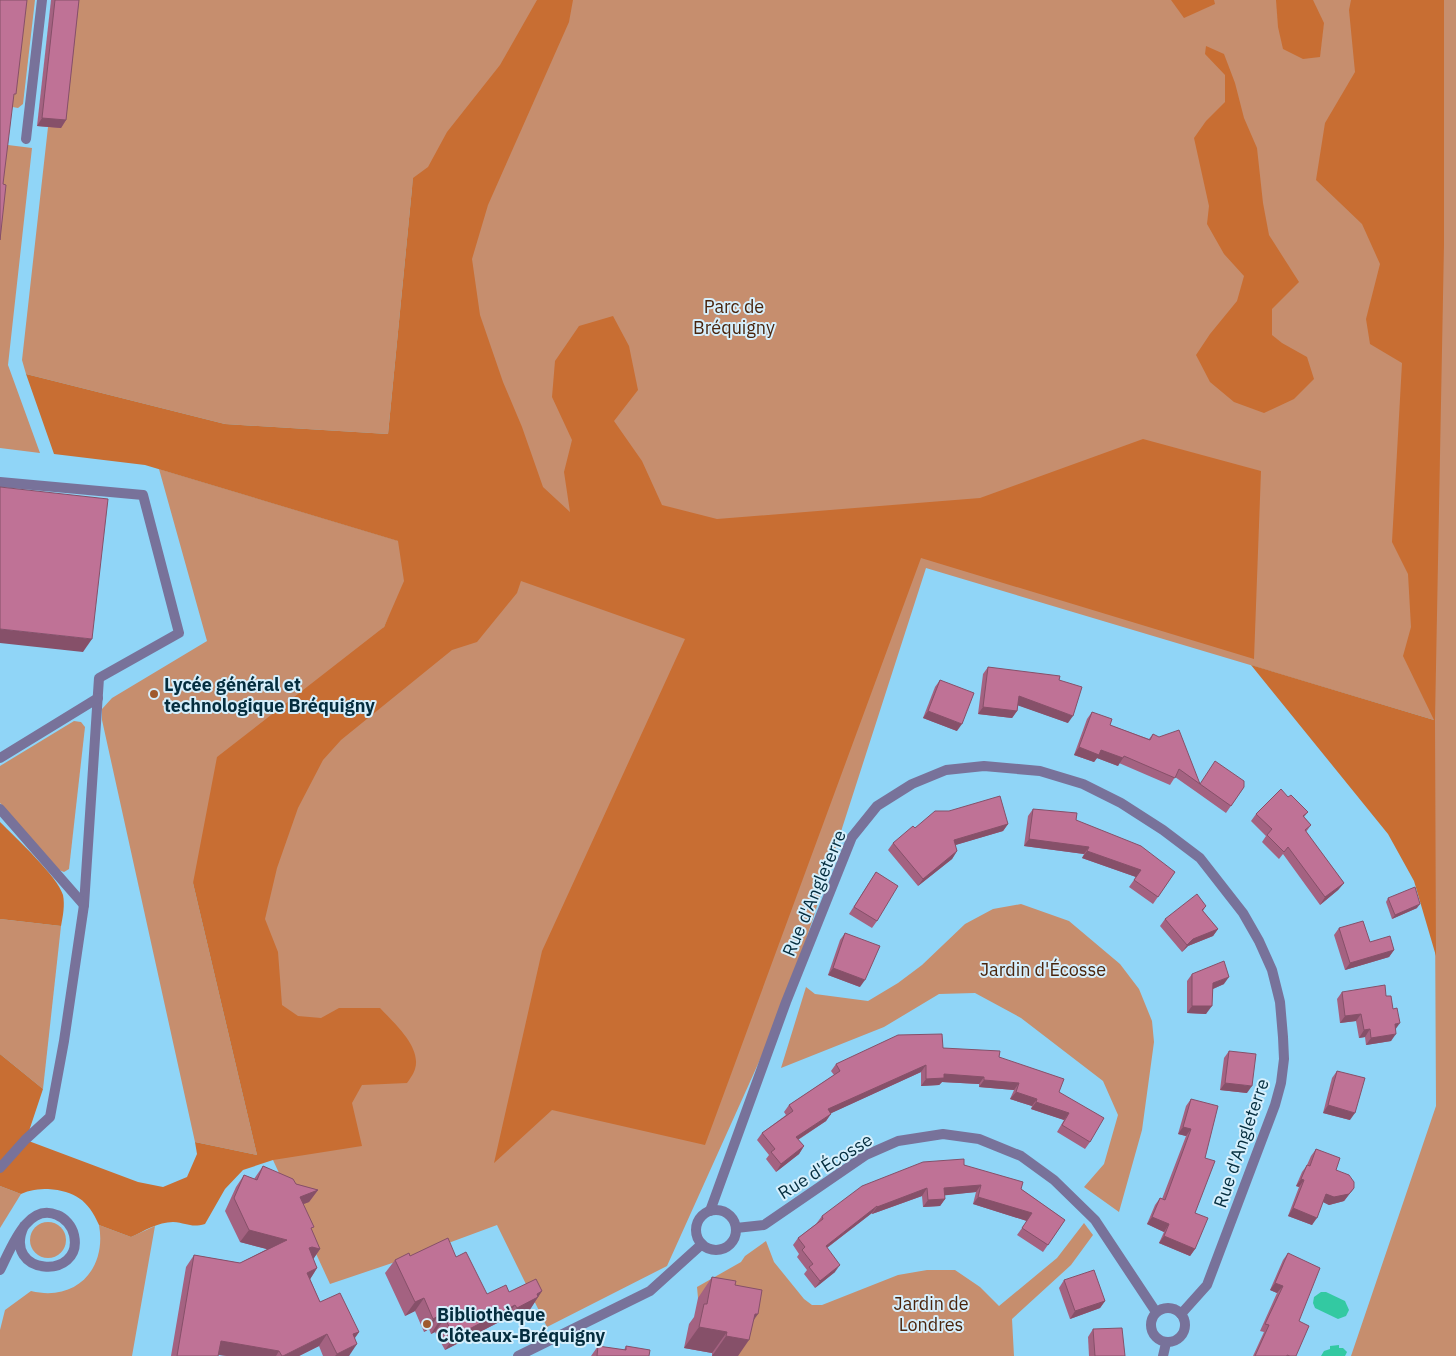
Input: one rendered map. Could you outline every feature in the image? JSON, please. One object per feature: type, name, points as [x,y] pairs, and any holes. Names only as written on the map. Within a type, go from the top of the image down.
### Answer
[{"type":"street","points":[[26,139],[42,0]]},
{"type":"street","points":[[0,482],[143,495],[179,633],[99,678],[84,905],[64,1041],[50,1117],[25,1140],[0,1168]]},
{"type":"street","points":[[0,758],[98,698]]},
{"type":"street","name":"Rue d'Angleterre","points":[[710,1211],[786,1002],[852,837],[877,806],[912,784],[946,770],[984,766],[1040,771],[1083,784],[1121,803],[1163,830],[1200,858],[1242,913],[1259,941],[1272,970],[1280,1002],[1284,1036],[1281,1082],[1275,1105],[1207,1285],[1181,1314]]},
{"type":"street","points":[[0,809],[84,905]]},
{"type":"street","name":"Rue d'Écosse","points":[[736,1228],[764,1225],[866,1155],[898,1141],[943,1134],[979,1139],[1021,1156],[1054,1180],[1095,1220],[1156,1312]]},
{"type":"street","points":[[710,1211],[724,1212],[734,1222],[736,1228],[731,1244],[725,1248],[709,1249],[697,1238],[698,1222],[703,1215],[710,1211]]},
{"type":"street","points":[[0,1270],[24,1226],[38,1214],[56,1214],[64,1219],[74,1234],[72,1252],[66,1260],[52,1267],[38,1266],[32,1263],[26,1259],[20,1246],[20,1232],[24,1226]]},
{"type":"street","points":[[518,1356],[650,1292],[702,1244]]},
{"type":"street","points":[[1166,1308],[1177,1310],[1181,1314],[1185,1325],[1182,1336],[1177,1340],[1166,1343],[1155,1338],[1152,1334],[1150,1322],[1156,1312],[1166,1308]]},
{"type":"street","points":[[1163,1356],[1166,1343]]},
{"type":"green space","points":[[19,0],[35,0],[23,104],[18,108],[7,106]]},
{"type":"green space","name":"Parc de Bréquigny","points":[[75,0],[1456,0],[1456,1356],[1351,1356],[1436,1106],[1434,720],[926,568],[786,1002],[667,1266],[547,1327],[497,1225],[330,1284],[273,1160],[201,876],[391,631],[393,609],[384,627],[193,883],[257,1155],[195,1142],[102,720],[102,709],[112,698],[207,641],[159,469],[399,541],[413,178],[388,434],[225,424],[26,374],[22,360],[48,127],[61,127]]},
{"type":"green space","points":[[0,144],[32,148],[8,365],[40,453],[0,448]]},
{"type":"green space","points":[[74,721],[81,722],[85,727],[69,869],[64,872],[59,870],[0,803],[0,766]]},
{"type":"green space","name":"Jardin d'Écosse","points":[[1021,904],[1069,921],[1120,964],[1139,989],[1152,1021],[1154,1042],[1142,1130],[1119,1212],[1084,1187],[1104,1164],[1118,1115],[1103,1081],[1021,1018],[975,993],[939,994],[884,1027],[781,1068],[806,987],[815,994],[868,1001],[898,983],[922,965],[965,924],[993,909]]},
{"type":"green space","points":[[0,919],[61,926],[43,1089],[0,1054]]},
{"type":"green space","points":[[0,1186],[21,1194],[0,1228]]},
{"type":"green space","points":[[48,1222],[61,1227],[66,1240],[61,1253],[48,1258],[35,1253],[30,1240],[35,1227]]},
{"type":"green space","name":"Jardin de Londres","points":[[1084,1223],[1093,1235],[1071,1265],[1012,1319],[1014,1356],[736,1356],[721,1302],[698,1298],[697,1287],[741,1262],[745,1256],[766,1241],[774,1262],[804,1299],[812,1305],[822,1305],[898,1275],[927,1270],[955,1270],[980,1287],[999,1306],[1057,1258]]},
{"type":"green space","points":[[99,1225],[131,1237],[155,1226],[132,1356],[0,1356],[0,1330],[5,1310],[31,1291],[62,1292],[74,1287],[85,1279],[93,1268],[98,1255],[100,1241]]},
{"type":"shaded area","points":[[537,0],[573,0],[569,22],[488,205],[472,259],[480,315],[543,487],[570,512],[564,472],[572,440],[552,397],[555,361],[579,326],[613,316],[629,346],[638,390],[614,421],[642,461],[662,505],[717,519],[980,498],[1143,439],[1261,471],[1254,659],[921,558],[705,1145],[552,1110],[494,1163],[542,951],[685,639],[521,581],[517,593],[477,642],[452,650],[341,740],[323,760],[298,808],[277,868],[265,919],[278,952],[282,1005],[298,1016],[321,1018],[339,1008],[380,1008],[399,1028],[414,1052],[416,1061],[412,1076],[407,1083],[362,1085],[352,1103],[362,1146],[273,1160],[243,1170],[225,1189],[205,1224],[192,1225],[167,1222],[151,1227],[131,1237],[99,1225],[95,1216],[80,1198],[66,1192],[48,1189],[34,1190],[21,1194],[0,1186],[0,1054],[43,1089],[26,1140],[138,1182],[163,1187],[187,1177],[197,1154],[195,1142],[257,1155],[193,883],[217,757],[384,627],[404,581],[398,541],[145,465],[54,454],[26,374],[225,424],[388,434],[413,178],[428,167],[447,132],[500,65]]},
{"type":"shaded area","points":[[1171,0],[1214,0],[1215,4],[1184,18]]},
{"type":"shaded area","points":[[1276,0],[1313,0],[1324,23],[1320,57],[1303,59],[1283,49],[1278,27]]},
{"type":"shaded area","points":[[1351,0],[1444,0],[1444,244],[1435,720],[1436,956],[1414,881],[1388,834],[1251,665],[1434,720],[1403,656],[1411,627],[1408,574],[1392,542],[1402,363],[1370,344],[1366,319],[1380,264],[1362,224],[1316,180],[1325,123],[1355,72],[1349,10]]},
{"type":"shaded area","points":[[1206,46],[1224,54],[1235,83],[1244,118],[1257,148],[1263,203],[1269,235],[1299,282],[1272,309],[1272,335],[1307,357],[1314,379],[1294,399],[1264,413],[1234,402],[1210,382],[1196,355],[1210,334],[1237,301],[1244,276],[1224,254],[1207,224],[1209,206],[1194,138],[1206,121],[1225,102],[1225,75],[1205,54]]},
{"type":"shaded area","points":[[0,822],[35,857],[59,887],[64,903],[61,926],[0,919]]},
{"type":"shaded area","points":[[1321,1292],[1326,1292],[1345,1301],[1349,1310],[1346,1316],[1338,1319],[1315,1308],[1313,1303],[1314,1297]]},
{"type":"shaded area","points":[[1339,1345],[1339,1348],[1343,1348],[1347,1352],[1345,1356],[1321,1356],[1324,1351],[1330,1349],[1330,1346]]},
{"type":"building","points":[[0,0],[27,0],[3,184],[6,185],[0,240]]},
{"type":"building","points":[[55,0],[79,0],[66,120],[42,118]]},
{"type":"building","points":[[0,487],[108,499],[92,639],[0,629]]},
{"type":"building","points":[[988,667],[1060,676],[1059,680],[1082,687],[1073,716],[1019,696],[1017,711],[983,707]]},
{"type":"building","points":[[940,680],[974,693],[962,724],[928,711]]},
{"type":"building","points":[[1092,712],[1112,719],[1110,725],[1150,740],[1153,734],[1159,737],[1179,730],[1200,784],[1179,769],[1175,778],[1124,756],[1123,758],[1101,750],[1099,755],[1079,747]]},
{"type":"building","points":[[1215,761],[1244,781],[1244,787],[1231,806],[1200,784]]},
{"type":"building","points":[[1281,789],[1288,797],[1291,795],[1308,812],[1303,816],[1311,825],[1305,830],[1344,883],[1325,897],[1288,847],[1284,852],[1267,835],[1272,829],[1256,814]]},
{"type":"building","points":[[1000,796],[1008,824],[954,840],[957,851],[923,879],[893,843],[935,811],[949,811]]},
{"type":"building","points":[[1033,809],[1077,813],[1076,820],[1141,846],[1175,872],[1158,897],[1134,880],[1141,870],[1087,851],[1089,847],[1029,839]]},
{"type":"building","points":[[876,872],[898,886],[877,921],[854,907]]},
{"type":"building","points":[[1415,887],[1420,904],[1395,915],[1388,898]]},
{"type":"building","points":[[1197,894],[1206,906],[1202,910],[1218,929],[1193,939],[1187,945],[1165,919]]},
{"type":"building","points":[[1363,921],[1370,942],[1390,936],[1394,950],[1350,963],[1339,928]]},
{"type":"building","points":[[845,933],[880,946],[865,980],[833,968]]},
{"type":"building","points":[[1224,961],[1229,977],[1213,983],[1212,1006],[1192,1006],[1192,974]]},
{"type":"building","points":[[1385,985],[1386,996],[1391,996],[1393,1009],[1397,1008],[1400,1023],[1395,1024],[1396,1034],[1371,1038],[1370,1029],[1364,1030],[1361,1014],[1345,1016],[1342,992]]},
{"type":"building","points":[[942,1034],[943,1048],[1000,1051],[999,1057],[1064,1079],[1059,1092],[1104,1118],[1090,1142],[1062,1125],[1069,1113],[1036,1102],[1037,1099],[1016,1092],[1019,1083],[984,1080],[984,1077],[944,1074],[944,1078],[926,1079],[926,1065],[828,1109],[831,1114],[796,1137],[804,1146],[781,1164],[771,1152],[775,1149],[762,1133],[793,1111],[789,1105],[840,1071],[836,1064],[898,1035]]},
{"type":"building","points":[[1229,1051],[1256,1054],[1252,1086],[1225,1083]]},
{"type":"building","points":[[1337,1071],[1365,1078],[1355,1113],[1328,1105]]},
{"type":"building","points":[[1191,1099],[1218,1106],[1205,1158],[1215,1161],[1195,1213],[1208,1218],[1195,1249],[1164,1236],[1169,1224],[1152,1217],[1160,1198],[1165,1200],[1191,1129],[1183,1127]]},
{"type":"building","points":[[1316,1149],[1340,1158],[1336,1170],[1349,1175],[1354,1182],[1354,1188],[1349,1194],[1334,1197],[1326,1194],[1317,1218],[1293,1208],[1304,1180],[1301,1179],[1307,1165],[1310,1166]]},
{"type":"building","points":[[964,1159],[964,1165],[1023,1182],[1021,1189],[1065,1220],[1048,1245],[1022,1228],[1032,1213],[978,1197],[981,1185],[944,1188],[945,1199],[928,1200],[927,1188],[877,1206],[826,1246],[840,1265],[820,1281],[809,1267],[813,1264],[802,1250],[805,1247],[798,1238],[823,1219],[822,1216],[862,1186],[923,1162]]},
{"type":"building","points":[[263,1166],[293,1179],[296,1184],[318,1190],[300,1197],[314,1227],[311,1228],[320,1249],[309,1248],[317,1268],[307,1273],[320,1302],[340,1293],[359,1332],[353,1334],[357,1344],[337,1354],[327,1334],[282,1356],[279,1351],[221,1341],[218,1356],[177,1356],[194,1255],[240,1263],[287,1240],[249,1230],[234,1198],[244,1175],[257,1180]]},
{"type":"building","points":[[448,1238],[456,1257],[466,1252],[487,1294],[506,1285],[509,1292],[536,1279],[542,1291],[537,1294],[538,1297],[517,1308],[515,1305],[454,1337],[445,1318],[440,1320],[438,1316],[433,1319],[424,1298],[415,1302],[395,1260],[409,1253],[410,1256]]},
{"type":"building","points":[[1288,1253],[1320,1268],[1299,1321],[1309,1326],[1296,1356],[1255,1356],[1269,1325],[1265,1324],[1283,1286],[1275,1283]]},
{"type":"building","points":[[1094,1270],[1105,1301],[1075,1311],[1064,1280]]},
{"type":"building","points":[[712,1277],[736,1281],[735,1285],[762,1290],[758,1314],[755,1314],[749,1340],[726,1336],[727,1332],[699,1327],[704,1304],[707,1304]]},
{"type":"building","points":[[1122,1328],[1125,1356],[1095,1356],[1093,1329]]},
{"type":"building","points":[[598,1346],[626,1350],[626,1346],[650,1350],[649,1356],[597,1356]]},
{"type":"place","name":"Lycée général et technologique Bréquigny","points":[[154,694]]},
{"type":"place","name":"Bibliothèque Clôteaux-Bréquigny","points":[[427,1324]]}]
